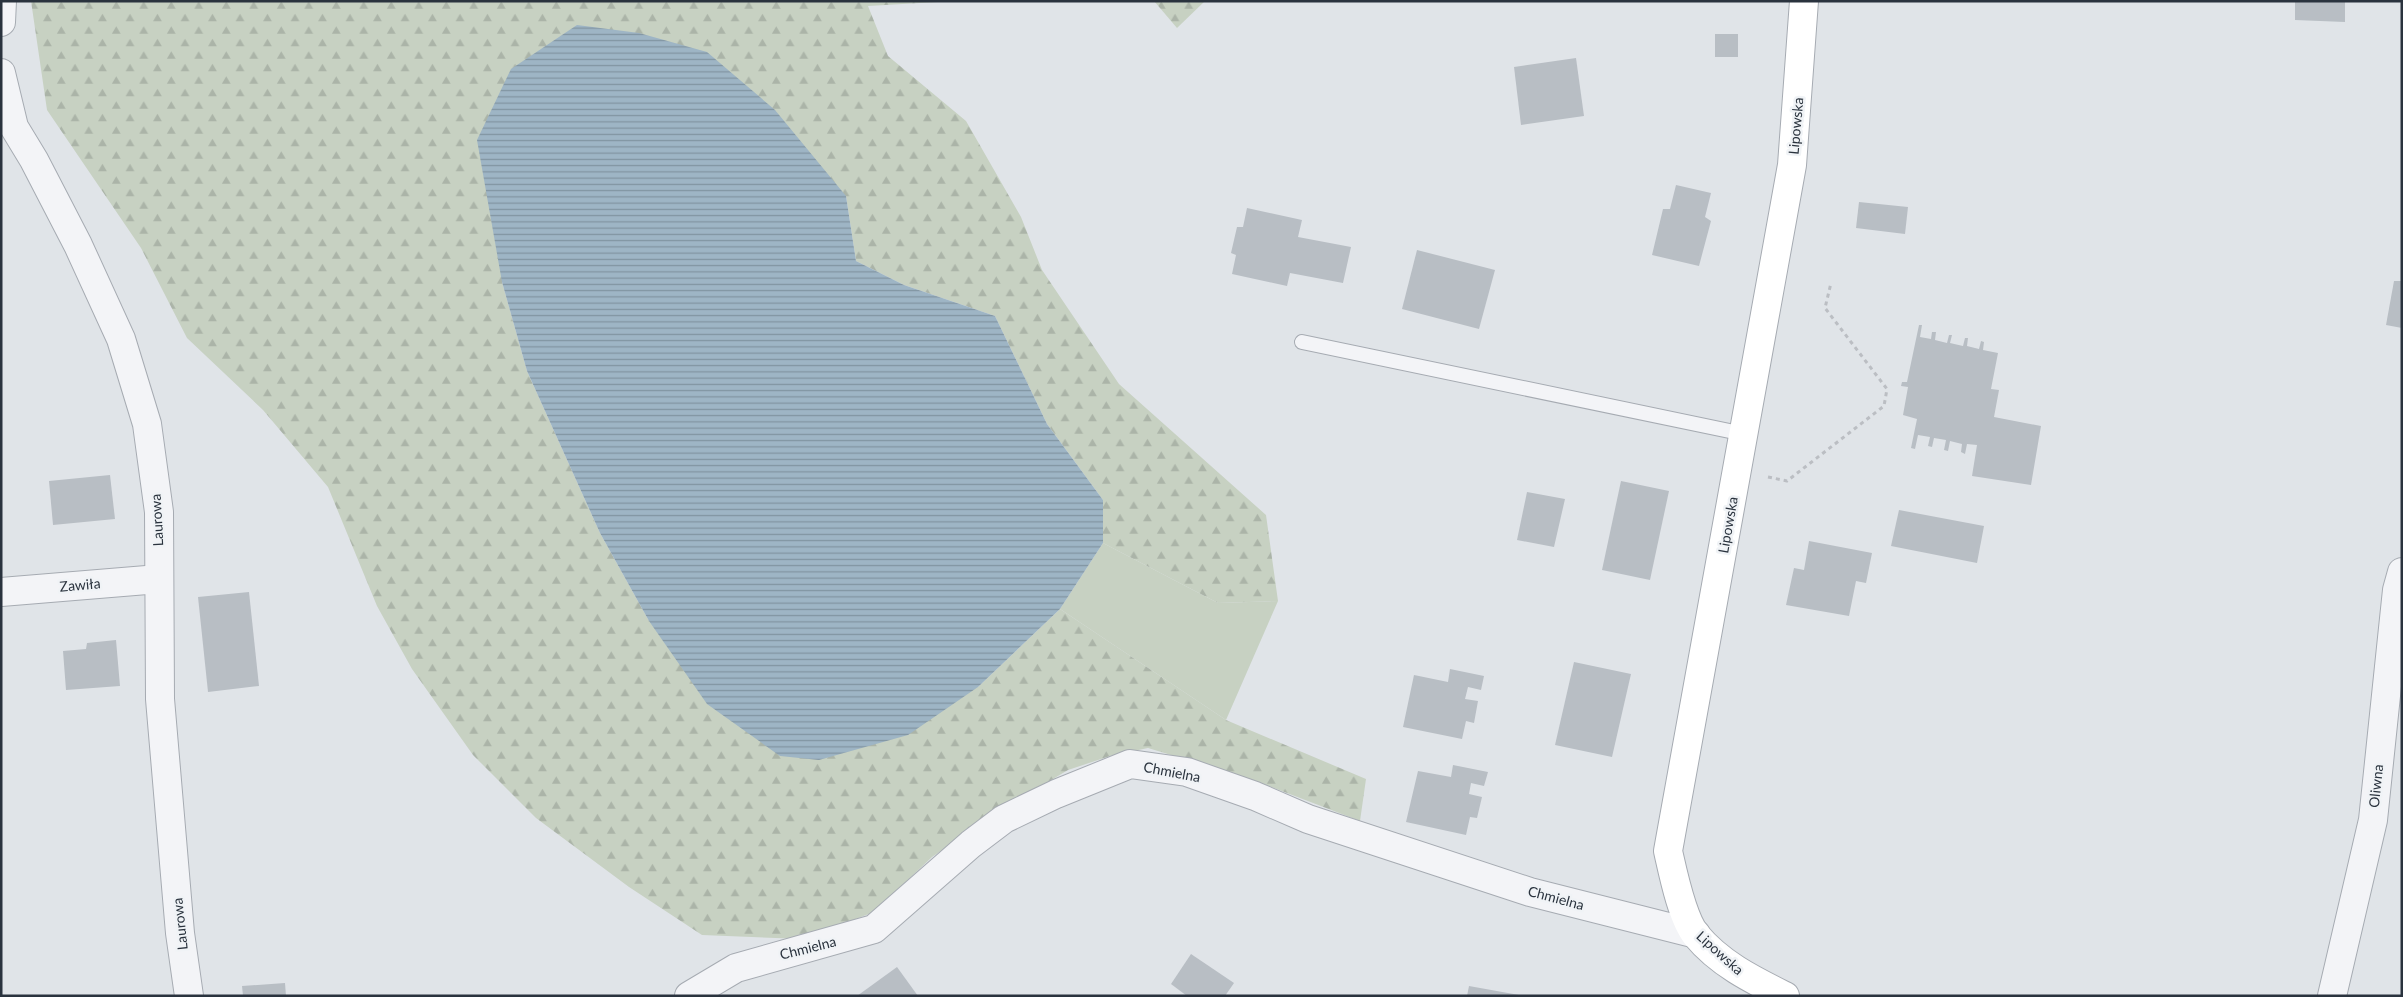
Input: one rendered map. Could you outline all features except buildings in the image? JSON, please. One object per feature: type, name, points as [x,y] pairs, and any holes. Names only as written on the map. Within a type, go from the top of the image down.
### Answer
[{"type":"street","points":[[1,22],[2,1]]},
{"type":"street","name":"Lipowska","points":[[1785,996],[1737,972],[1696,934],[1678,895],[1668,851],[1792,166],[1804,1]]},
{"type":"street","name":"Laurowa","points":[[1,73],[14,127],[34,160],[78,245],[121,339],[148,424],[159,512],[160,699],[180,933],[188,996]]},
{"type":"street","name":"Oliwna","points":[[2332,996],[2373,820],[2397,590],[2402,572]]},
{"type":"street","name":"Zawiła","points":[[1,592],[159,579]]},
{"type":"street","name":"Chmielna","points":[[689,996],[736,968],[874,929],[920,887],[1004,819],[1056,794],[1130,764],[1187,772],[1255,796],[1308,819],[1530,892],[1696,934]]},
{"type":"lane","points":[[1302,342],[1744,434]]},
{"type":"path","points":[[1738,471],[1787,481],[1884,406],[1887,389],[1825,308],[1831,283]]},
{"type":"green space","points":[[31,1],[955,1],[868,6],[888,56],[966,121],[1021,217],[1042,270],[1119,384],[1266,515],[1278,601],[1218,603],[1103,543],[1103,500],[1047,424],[995,316],[904,285],[856,261],[846,196],[502,282],[527,371],[600,533],[649,621],[978,687],[1060,609],[1226,720],[1366,779],[1360,821],[1253,780],[1148,748],[1110,756],[1068,770],[996,813],[932,857],[874,912],[803,939],[702,935],[629,887],[536,818],[473,755],[412,669],[377,606],[328,487],[263,410],[187,338],[141,248],[47,110]]},
{"type":"green space","points":[[1154,1],[1205,1],[1177,28]]},
{"type":"green space","points":[[1103,543],[1218,603],[1278,601],[1226,720],[1060,609]]},
{"type":"water","points":[[577,25],[639,33],[707,52],[775,110],[846,196],[856,261],[904,285],[995,316],[1047,424],[1103,500],[1103,543],[1060,609],[978,687],[908,735],[819,760],[780,756],[707,704],[649,621],[600,533],[527,371],[502,282],[477,140],[511,69]]}]
